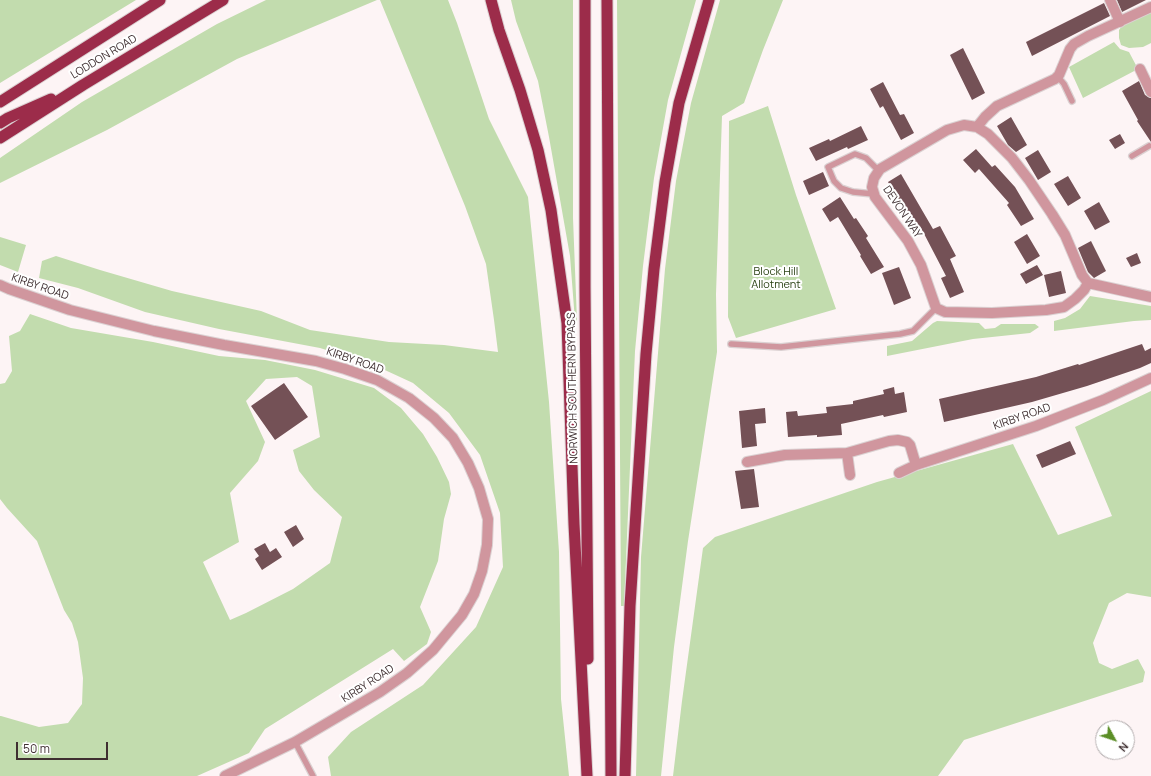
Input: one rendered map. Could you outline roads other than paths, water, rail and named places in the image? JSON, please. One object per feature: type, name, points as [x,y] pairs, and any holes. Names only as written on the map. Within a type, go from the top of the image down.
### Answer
[{"type":"highway","name":"LODDON ROAD","points":[[0,102],[160,0]]},
{"type":"highway","name":"LODDON ROAD","points":[[0,138],[83,85],[223,0]]},
{"type":"highway","points":[[485,0],[499,30]]},
{"type":"highway","points":[[491,0],[499,30],[520,90],[538,150],[551,210],[567,323],[574,524],[588,776]]},
{"type":"highway","name":"NORWICH SOUTHERN BYPASS","points":[[586,0],[585,286],[588,776]]},
{"type":"highway","points":[[607,0],[611,776]]},
{"type":"highway","points":[[625,776],[630,606],[646,354],[654,269],[665,182],[679,103],[709,0]]},
{"type":"highway","points":[[0,123],[8,118],[83,85]]},
{"type":"street","points":[[1110,0],[1120,22]]},
{"type":"street","points":[[977,127],[985,116],[997,106],[1055,80],[1058,77],[1070,49],[1074,44],[1151,7]]},
{"type":"street","points":[[1140,69],[1151,92]]},
{"type":"street","points":[[879,171],[947,130],[964,125],[977,127],[988,134],[1012,158],[1029,180],[1065,235],[1082,275],[1088,283],[1151,297]]},
{"type":"street","name":"DEVON WAY","points":[[879,171],[874,178],[872,187],[874,194],[908,241],[921,265],[936,308]]},
{"type":"street","points":[[936,308],[945,312],[992,313],[1046,310],[1064,307],[1084,290],[1088,283]]},
{"type":"street","name":"KIRBY ROAD","points":[[0,285],[70,310],[154,331],[316,361],[377,380],[409,398],[434,418],[453,438],[468,463],[479,488],[488,519],[487,545],[482,571],[474,594],[462,615],[433,650],[407,673],[380,692],[295,742],[225,776]]},
{"type":"street","name":"KIRBY ROAD","points":[[899,473],[916,465],[1036,426],[1103,400],[1151,378]]},
{"type":"street","points":[[747,462],[785,455],[847,453],[889,441],[902,440],[910,445],[916,465]]},
{"type":"street","points":[[847,453],[850,475]]},
{"type":"lane","points":[[1058,77],[1064,84],[1072,101]]},
{"type":"lane","points":[[1132,156],[1149,146]]},
{"type":"lane","points":[[874,194],[853,192],[841,188],[834,181],[828,167],[855,154],[866,158],[879,171]]},
{"type":"lane","points":[[731,344],[781,347],[900,334],[913,331],[936,308]]},
{"type":"lane","points":[[295,742],[313,776]]},
{"type":"park label","name":"Block Hill Allotment","points":[[776,278]]}]
